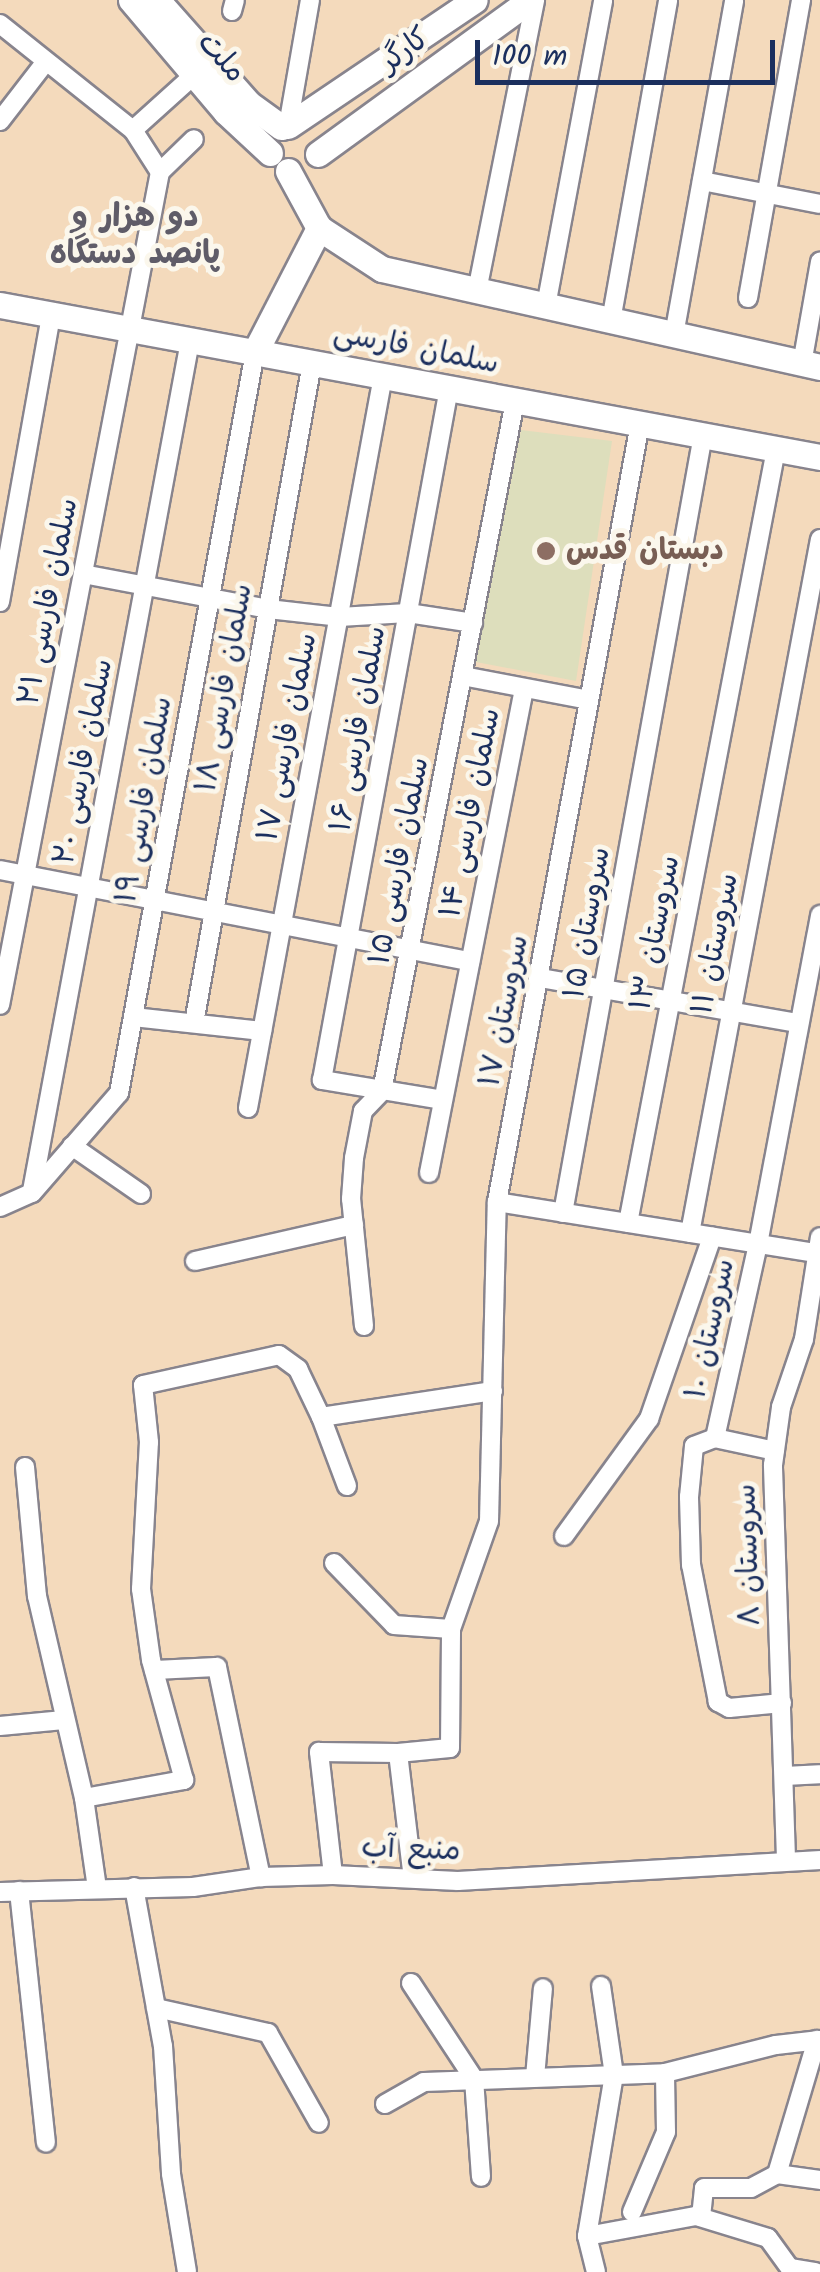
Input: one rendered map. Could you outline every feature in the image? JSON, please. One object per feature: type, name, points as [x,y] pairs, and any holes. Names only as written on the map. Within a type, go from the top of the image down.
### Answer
[{"type":"street","name":"ملت","points":[[131,0],[194,76],[279,162]]},
{"type":"street","name":"ملت","points":[[157,0],[248,103],[310,138],[318,154]]},
{"type":"street","points":[[310,0],[285,126],[268,136],[319,228],[382,269],[811,366],[820,262]]},
{"type":"street","name":"کارگر","points":[[285,126],[445,10],[475,0]]},
{"type":"street","points":[[477,291],[532,0]]},
{"type":"street","name":"کارگر","points":[[279,162],[309,172],[318,154],[532,0]]},
{"type":"street","points":[[546,306],[603,0]]},
{"type":"street","points":[[611,321],[668,0]]},
{"type":"street","points":[[674,335],[734,0]]},
{"type":"street","points":[[748,298],[801,0]]},
{"type":"street","points":[[0,24],[44,64],[133,130],[160,172],[194,140]]},
{"type":"street","points":[[0,121],[44,64]]},
{"type":"street","points":[[133,130],[194,76]]},
{"type":"street","name":"سلمان فارسی ۲۱","points":[[0,1005],[160,172]]},
{"type":"street","points":[[702,181],[820,204]]},
{"type":"street","points":[[254,352],[319,228]]},
{"type":"street","name":"سلمان فارسی","points":[[0,306],[820,457]]},
{"type":"street","points":[[0,602],[52,315]]},
{"type":"street","name":"سلمان فارسی ۲۰","points":[[32,1193],[190,341]]},
{"type":"street","name":"سلمان فارسی ۱۹","points":[[0,1207],[32,1193],[119,1093],[254,352]]},
{"type":"street","name":"سلمان فارسی ۱۸","points":[[194,1024],[312,363]]},
{"type":"street","name":"سلمان فارسی ۱۷","points":[[248,1108],[384,376]]},
{"type":"street","name":"سلمان فارسی ۱۶","points":[[382,1091],[322,1080],[449,388]]},
{"type":"street","name":"سلمان فارسی ۱۵","points":[[364,1326],[354,1225],[354,1158],[363,1111],[382,1091],[515,400]]},
{"type":"street","points":[[590,700],[640,424]]},
{"type":"street","name":"سروستان ۱۵","points":[[563,1213],[703,435]]},
{"type":"street","name":"سروستان ۱۳","points":[[628,1223],[776,449]]},
{"type":"street","name":"سروستان ۱۱","points":[[690,1233],[820,539]]},
{"type":"street","points":[[83,574],[268,609],[338,617],[408,613],[473,623]]},
{"type":"street","points":[[462,676],[524,688]]},
{"type":"street","name":"سلمان فارسی ۱۴","points":[[429,1172],[524,688],[590,700]]},
{"type":"street","name":"سروستان ۱۷","points":[[398,1753],[450,1748],[451,1630],[489,1521],[497,1202],[590,700]]},
{"type":"street","points":[[0,870],[470,961]]},
{"type":"street","name":"سروستان ۱۰","points":[[782,1703],[729,1708],[718,1702],[698,1615],[687,1536],[694,1446],[715,1438],[758,1244],[820,916]]},
{"type":"street","points":[[540,978],[799,1023]]},
{"type":"street","points":[[133,1016],[262,1031]]},
{"type":"street","points":[[382,1091],[443,1100]]},
{"type":"street","points":[[72,1146],[141,1194]]},
{"type":"street","points":[[497,1202],[758,1244],[819,1248]]},
{"type":"street","points":[[194,1261],[354,1225]]},
{"type":"street","points":[[564,1536],[649,1418],[712,1237]]},
{"type":"street","name":"سروستان ۸","points":[[786,1859],[775,1451],[781,1406],[804,1339],[819,1248]]},
{"type":"street","points":[[84,1798],[184,1780],[154,1670],[141,1590],[148,1442],[143,1385],[279,1354],[298,1370],[347,1486]]},
{"type":"street","points":[[321,1417],[493,1391]]},
{"type":"street","points":[[715,1438],[775,1451]]},
{"type":"street","points":[[26,1467],[37,1596],[84,1798],[97,1888]]},
{"type":"street","points":[[334,1563],[394,1625],[451,1630]]},
{"type":"street","points":[[154,1670],[216,1667],[260,1877]]},
{"type":"street","points":[[0,1726],[64,1720]]},
{"type":"street","points":[[332,1875],[319,1752],[398,1753],[414,1878]]},
{"type":"street","points":[[784,1776],[820,1774]]},
{"type":"street","name":"منبع آب","points":[[0,1892],[193,1887],[260,1877],[332,1875],[458,1881],[820,1860]]},
{"type":"street","points":[[134,1887],[163,2046],[172,2174],[187,2272]]},
{"type":"street","points":[[20,1890],[46,2142]]},
{"type":"street","points":[[411,1983],[474,2079],[481,2177]]},
{"type":"street","points":[[596,2272],[587,2236],[614,2075],[602,1986]]},
{"type":"street","points":[[535,2076],[543,1988]]},
{"type":"street","points":[[156,2008],[268,2033],[319,2123]]},
{"type":"street","points":[[385,2104],[424,2082],[666,2072],[776,2045],[819,2040],[777,2174]]},
{"type":"street","points":[[632,2212],[666,2132],[666,2072]]},
{"type":"street","points":[[700,2217],[704,2188],[752,2188],[777,2174],[820,2180]]},
{"type":"street","points":[[587,2236],[700,2217],[768,2238],[790,2268],[816,2272]]},
{"type":"shaded area","name":"دبستان قدس","points":[[521,430],[612,441],[576,681],[476,662]]},
{"type":"place","name":"دبستان قدس","points":[[546,551]]},
{"type":"district","name":"دو هزار و پانصد دستگاه","points":[[135,238]]}]
